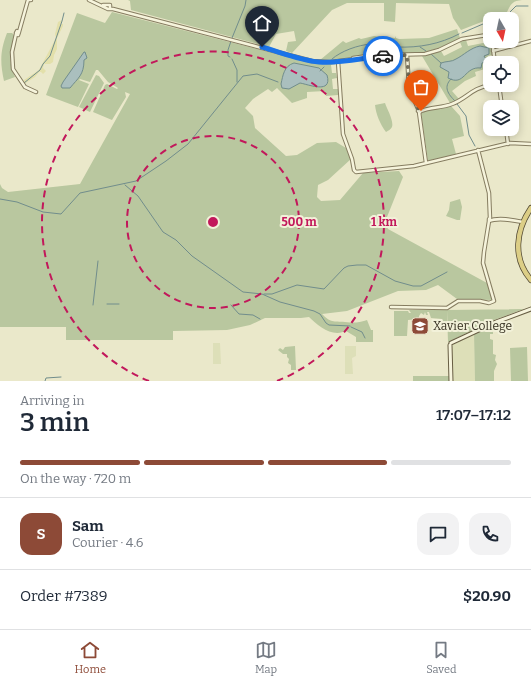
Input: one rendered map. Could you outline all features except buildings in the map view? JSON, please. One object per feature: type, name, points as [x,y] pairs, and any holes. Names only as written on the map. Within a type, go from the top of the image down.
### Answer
[{"type":"highway","points":[[531,208],[523,222],[519,235],[518,251],[522,264],[531,280]]},
{"type":"main road","points":[[451,381],[451,344],[496,322],[531,309]]},
{"type":"street","points":[[30,0],[11,55],[14,72],[24,87],[36,92]]},
{"type":"street","points":[[89,0],[152,19],[294,57],[320,62],[432,52],[468,38],[483,35]]},
{"type":"street","points":[[92,0],[109,7]]},
{"type":"street","points":[[493,52],[531,41]]},
{"type":"street","points":[[493,48],[494,56]]},
{"type":"street","points":[[407,55],[409,85],[420,110],[426,163]]},
{"type":"street","points":[[338,61],[343,132],[356,172],[405,168],[512,142],[531,146]]},
{"type":"street","points":[[420,110],[454,104],[477,88],[483,87]]},
{"type":"street","points":[[507,136],[508,144]]},
{"type":"street","points":[[391,307],[447,308],[459,301],[480,301],[488,303],[494,301],[483,263],[490,220],[489,193],[478,150]]},
{"type":"street","points":[[490,220],[514,220],[523,222]]},
{"type":"green space","points":[[128,0],[522,0],[512,3],[507,12],[483,12],[483,21],[461,30],[453,18],[449,4],[396,3],[395,22],[384,21],[384,3],[347,3],[332,10],[292,53],[286,51],[288,42],[296,41],[294,31],[276,34],[269,47],[131,10],[130,1]]},
{"type":"green space","points":[[112,12],[308,62],[336,64],[331,65],[332,73],[336,73],[337,78],[332,79],[333,89],[338,89],[338,95],[326,96],[325,91],[307,92],[307,98],[292,103],[277,88],[272,92],[268,89],[253,99],[245,108],[253,116],[255,128],[286,156],[297,155],[317,143],[336,142],[346,148],[351,159],[328,180],[318,185],[317,197],[321,201],[340,200],[363,173],[399,171],[403,177],[385,222],[388,229],[487,283],[492,300],[457,299],[438,285],[426,290],[398,291],[347,311],[322,314],[328,319],[335,321],[356,322],[367,320],[371,330],[373,330],[373,342],[356,342],[356,337],[346,331],[348,329],[338,333],[332,332],[322,328],[309,317],[265,318],[250,325],[227,330],[173,331],[173,340],[66,340],[66,327],[0,327],[0,184],[2,188],[8,192],[80,184],[130,94],[125,92],[126,97],[112,120],[93,112],[105,85],[107,84],[117,89],[118,88],[108,82],[98,70],[96,70],[90,82],[79,80],[89,84],[78,107],[46,95],[77,13],[105,23]]},
{"type":"green space","points":[[457,29],[460,38],[444,46],[426,52],[401,54],[377,53],[343,59],[320,60],[343,41],[346,43],[359,38],[361,39],[374,36],[395,38],[395,36],[399,39],[429,38]]},
{"type":"green space","points":[[7,33],[12,33],[15,36],[10,57],[11,67],[15,77],[4,81],[1,57]]},
{"type":"green space","points":[[466,40],[468,46],[483,43],[483,48],[491,48],[492,55],[483,56],[483,70],[475,72],[476,76],[465,81],[452,91],[459,99],[450,103],[422,56],[441,51],[444,56],[462,47],[460,42]]},
{"type":"green space","points":[[96,75],[99,76],[104,83],[90,112],[79,107]]},
{"type":"green space","points":[[385,103],[392,124],[392,127],[386,132],[376,112],[375,105]]},
{"type":"green space","points":[[451,106],[460,116],[464,136],[452,139],[456,154],[428,161],[421,113],[423,111]]},
{"type":"green space","points":[[460,199],[462,207],[460,220],[446,216],[449,210],[450,202]]},
{"type":"green space","points":[[524,309],[494,320],[448,342],[447,310]]},
{"type":"green space","points":[[409,310],[447,310],[447,323],[443,323],[442,319],[431,318],[429,312],[427,312],[428,315],[426,315],[425,312],[424,315],[421,313],[419,319],[408,320],[407,336],[394,336],[394,311],[408,311],[411,313]]},
{"type":"green space","points":[[493,325],[493,334],[490,334],[490,339],[493,340],[493,354],[496,355],[495,360],[497,364],[494,371],[494,381],[475,381],[474,334]]},
{"type":"green space","points":[[474,334],[475,381],[452,381],[452,345]]},
{"type":"green space","points":[[213,343],[220,343],[221,364],[213,364]]},
{"type":"green space","points":[[295,346],[296,370],[291,370],[291,365],[288,363],[289,359],[287,354],[283,354],[278,350],[280,348],[283,350],[285,347]]},
{"type":"green space","points":[[345,346],[356,346],[356,356],[352,358],[353,374],[345,374]]},
{"type":"green space","points":[[527,347],[528,381],[511,381],[510,348]]},
{"type":"green space","points":[[413,376],[449,376],[449,381],[413,381]]},
{"type":"sand","points":[[62,20],[61,24],[63,24],[63,26],[57,38],[57,49],[53,62],[50,64],[44,64],[43,68],[46,71],[43,74],[39,72],[35,77],[24,84],[24,80],[39,70],[56,38],[55,34],[58,22]]},
{"type":"shaded area","points":[[480,46],[483,48],[489,48],[489,54],[483,56],[481,68],[471,70],[458,80],[448,78],[449,72],[440,67],[441,63],[454,60]]},
{"type":"shaded area","points":[[84,52],[87,58],[84,60],[83,69],[80,76],[70,88],[62,88],[61,86],[63,82]]},
{"type":"shaded area","points":[[294,63],[319,68],[327,75],[328,81],[326,85],[323,87],[318,87],[300,83],[289,89],[282,88],[281,84],[284,71],[288,66]]},
{"type":"waterway","points":[[232,38],[246,0]]},
{"type":"waterway","points":[[510,12],[516,6],[528,6]]},
{"type":"waterway","points":[[24,83],[40,70],[50,56],[64,13]]},
{"type":"waterway","points":[[462,33],[483,24]]},
{"type":"waterway","points":[[397,47],[429,45],[459,34]]},
{"type":"waterway","points":[[230,57],[228,56],[228,50],[231,41]]},
{"type":"waterway","points":[[332,59],[355,47],[377,44],[396,47]]},
{"type":"waterway","points":[[420,47],[426,51]]},
{"type":"waterway","points":[[431,54],[441,63]]},
{"type":"waterway","points":[[232,59],[237,70],[237,82]]},
{"type":"waterway","points":[[320,71],[324,67]]},
{"type":"waterway","points":[[0,199],[17,202],[43,212],[61,214],[80,193],[136,181],[166,161],[188,144],[243,76],[257,74],[278,82]]},
{"type":"waterway","points":[[451,79],[447,85],[447,90],[455,101]]},
{"type":"waterway","points":[[457,104],[466,116],[469,135],[475,146]]},
{"type":"waterway","points":[[125,185],[138,196],[163,232],[176,240],[192,256],[243,292],[262,294],[280,302],[314,311],[320,314],[329,325],[350,326]]},
{"type":"waterway","points":[[93,305],[98,261]]},
{"type":"waterway","points":[[264,294],[272,294],[297,285],[324,289],[344,268],[348,266],[366,265],[395,281],[413,286],[421,286],[447,272]]},
{"type":"waterway","points":[[107,304],[119,304]]},
{"type":"waterway","points":[[231,305],[239,314],[253,315],[260,319]]},
{"type":"waterway","points":[[351,327],[362,332],[365,338]]},
{"type":"waterway","points":[[45,381],[46,378],[61,377]]},
{"type":"way so far","points":[[383,56],[407,55],[409,87],[418,106],[418,111],[421,111]]},
{"type":"place","name":"Xavier College","points":[[420,326]]},
{"type":"route","points":[[262,47],[294,57],[320,62],[334,62],[383,56]]}]
